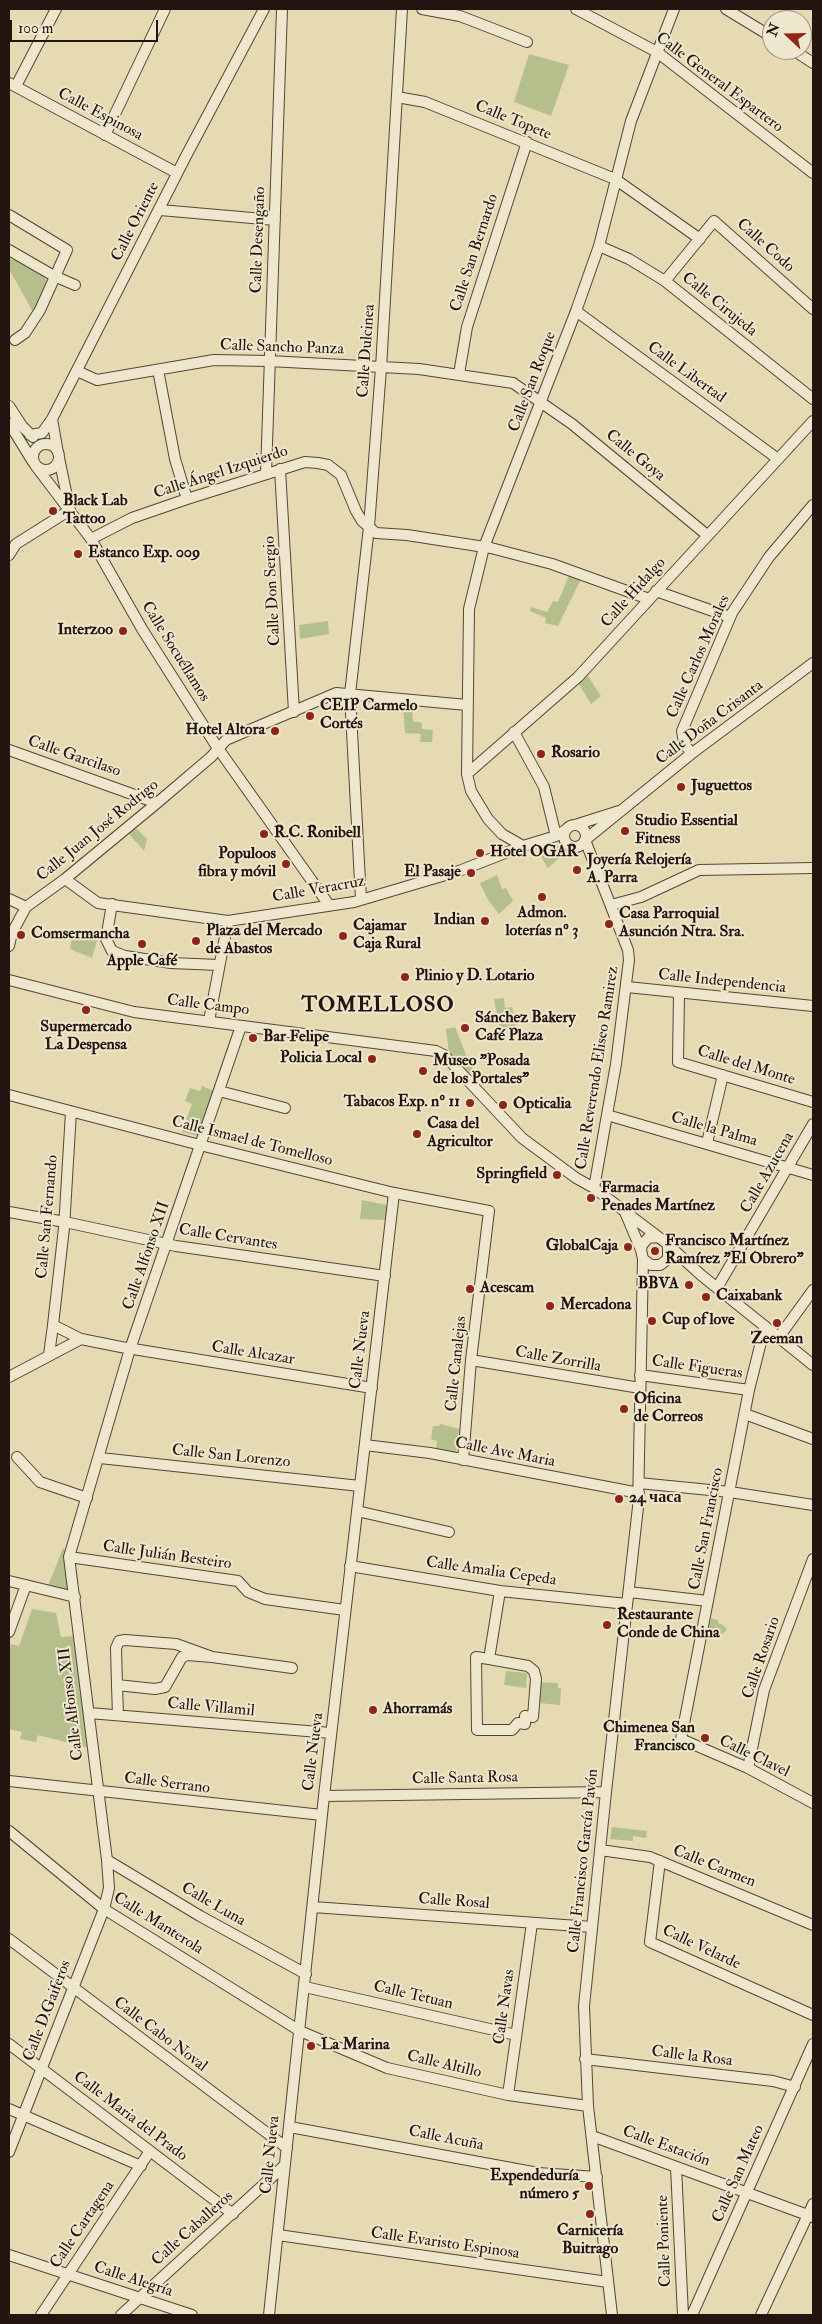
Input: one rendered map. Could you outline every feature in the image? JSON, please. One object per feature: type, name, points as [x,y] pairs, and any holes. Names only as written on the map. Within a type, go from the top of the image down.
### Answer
[{"type":"street","points":[[12,84],[56,9]]},
{"type":"street","points":[[105,135],[165,9]]},
{"type":"street","name":"Calle Oriente","points":[[52,419],[160,210],[177,173],[264,9]]},
{"type":"street","name":"Calle Desengaño","points":[[266,473],[282,9]]},
{"type":"street","name":"Calle Dulcinea","points":[[361,900],[350,694],[369,527],[381,368],[402,9]]},
{"type":"street","points":[[422,9],[460,16],[527,42]]},
{"type":"street","name":"Calle General Espartero","points":[[576,9],[587,12],[657,52],[813,173]]},
{"type":"street","name":"Calle San Roque","points":[[523,846],[502,834],[488,819],[471,791],[467,774],[469,609],[484,547],[542,402],[599,246],[631,122],[674,9]]},
{"type":"street","points":[[726,9],[762,31]]},
{"type":"street","name":"Calle Espinosa","points":[[12,84],[177,173]]},
{"type":"street","name":"Calle Topete","points":[[397,97],[425,102],[615,179]]},
{"type":"street","name":"Calle San Bernardo","points":[[459,374],[467,326],[527,142]]},
{"type":"street","points":[[615,179],[700,239]]},
{"type":"street","points":[[160,210],[275,220]]},
{"type":"street","points":[[9,216],[67,250],[32,323],[15,340]]},
{"type":"street","name":"Calle Codo","points":[[665,281],[714,221],[813,309]]},
{"type":"street","name":"Calle Cirujeda","points":[[599,246],[629,259],[665,281],[813,399]]},
{"type":"street","points":[[9,250],[54,276],[75,285]]},
{"type":"street","name":"Calle Libertad","points":[[576,311],[778,459]]},
{"type":"street","name":"Calle Sancho Panza","points":[[77,371],[97,380],[214,360],[419,369],[513,383],[542,402]]},
{"type":"street","points":[[158,370],[175,459],[187,499]]},
{"type":"street","name":"Calle Goya","points":[[542,402],[572,424],[707,535]]},
{"type":"street","points":[[9,406],[30,435],[45,444],[53,446],[59,456]]},
{"type":"street","points":[[30,435],[42,433],[52,419]]},
{"type":"street","points":[[45,444],[34,450],[34,464],[42,470],[49,470],[56,466],[59,456],[52,419]]},
{"type":"street","name":"Calle Hidalgo","points":[[467,774],[578,677],[813,421]]},
{"type":"street","name":"Calle Socuéllamos","points":[[9,423],[34,464],[91,539],[142,629],[217,747],[329,905]]},
{"type":"street","name":"Calle Socuéllamos","points":[[59,456],[70,510]]},
{"type":"street","name":"Calle Ángel Izquierdo","points":[[91,539],[132,518],[266,473],[305,462],[318,463],[334,469],[341,476],[356,511],[369,527]]},
{"type":"street","name":"Calle Don Sergio","points":[[280,469],[294,712]]},
{"type":"street","name":"Calle Carlos Morales","points":[[691,754],[684,742],[682,731],[730,617],[769,558],[813,505]]},
{"type":"street","points":[[9,555],[16,544],[70,510]]},
{"type":"street","points":[[369,527],[376,533],[407,535],[484,547],[552,564],[730,617]]},
{"type":"street","name":"Calle Doña Crisanta","points":[[585,840],[627,808],[691,754],[813,663]]},
{"type":"street","name":"Calle Juan José Rodrigo","points":[[9,946],[12,933],[26,908],[65,879],[157,803],[211,757],[217,747],[226,740],[336,693],[467,705]]},
{"type":"street","points":[[514,732],[544,787],[556,836]]},
{"type":"street","name":"Calle Garcilaso","points":[[9,750],[157,803]]},
{"type":"street","name":"Calle Doña Crisanta","points":[[571,827],[627,808]]},
{"type":"street","points":[[571,827],[584,830],[585,840],[580,845],[570,845],[565,837],[571,827]]},
{"type":"street","name":"Calle Veracruz","points":[[65,879],[98,903],[228,921],[361,900],[459,871],[523,846],[556,836],[571,827]]},
{"type":"street","name":"Calle Reverendo Eliseo Ramirez","points":[[585,840],[590,857],[628,950],[629,960],[627,987],[594,1188]]},
{"type":"street","points":[[611,905],[641,897],[698,870],[813,868]]},
{"type":"street","points":[[9,899],[26,908]]},
{"type":"street","points":[[112,904],[106,939],[112,951],[125,956],[171,964],[219,966]]},
{"type":"street","points":[[209,1021],[228,921]]},
{"type":"street","name":"Calle Campo","points":[[9,980],[134,1012],[428,1049],[444,1056],[522,1138],[624,1211],[813,1365]]},
{"type":"street","name":"Calle Independencia","points":[[627,987],[813,1006]]},
{"type":"street","name":"Calle del Monte","points":[[679,993],[678,1062],[813,1102]]},
{"type":"street","name":"Calle Alfonso XII","points":[[104,1908],[109,1888],[107,1860],[69,1557],[100,1458],[130,1349],[241,1026]]},
{"type":"street","points":[[706,1144],[723,1075]]},
{"type":"street","points":[[219,1091],[284,1108]]},
{"type":"street","name":"Calle Ismael de Tomelloso","points":[[9,1095],[394,1193],[489,1212]]},
{"type":"street","name":"Calle San Fernando","points":[[49,1355],[65,1222],[71,1112]]},
{"type":"street","name":"Calle la Palma","points":[[607,1114],[813,1175]]},
{"type":"street","name":"Calle Azucena","points":[[717,1288],[789,1168],[813,1124]]},
{"type":"street","name":"Calle Nueva","points":[[269,2315],[331,1733],[394,1193]]},
{"type":"street","points":[[624,1211],[642,1255],[651,1265],[660,1265],[668,1259],[665,1243],[658,1237],[648,1238],[642,1255]]},
{"type":"street","name":"Calle Cervantes","points":[[9,1212],[167,1244],[385,1276]]},
{"type":"street","name":"Calle Canalejas","points":[[463,1460],[471,1360],[489,1212]]},
{"type":"street","name":"Calle Francisco García Pavón","points":[[612,2315],[598,2177],[588,2106],[584,2006],[639,1488],[642,1255]]},
{"type":"street","points":[[779,1337],[813,1290]]},
{"type":"street","points":[[53,1325],[81,1339]]},
{"type":"street","name":"Calle San Francisco","points":[[681,1739],[745,1414],[748,1390],[765,1326]]},
{"type":"street","points":[[9,1376],[81,1339]]},
{"type":"street","name":"Calle Alcazar","points":[[81,1339],[130,1349],[372,1388]]},
{"type":"street","name":"Calle Zorrilla","points":[[471,1360],[640,1388]]},
{"type":"street","name":"Calle Figueras","points":[[640,1375],[748,1390]]},
{"type":"street","points":[[745,1414],[813,1439]]},
{"type":"street","name":"Calle Ave Maria","points":[[365,1444],[639,1488],[730,1492],[813,1505]]},
{"type":"street","points":[[18,1457],[40,1482],[87,1498]]},
{"type":"street","name":"Calle San Lorenzo","points":[[100,1458],[360,1486]]},
{"type":"street","points":[[357,1511],[449,1532]]},
{"type":"street","name":"Calle Julián Besteiro","points":[[69,1557],[238,1582],[248,1592],[265,1599],[345,1610]]},
{"type":"street","name":"Calle Rosario","points":[[748,1768],[764,1690],[813,1559]]},
{"type":"street","name":"Calle Amalia Cepeda","points":[[350,1566],[500,1591],[628,1604]]},
{"type":"street","points":[[9,1581],[75,1597]]},
{"type":"street","points":[[9,1632],[26,1585]]},
{"type":"street","points":[[489,1659],[500,1591]]},
{"type":"street","points":[[629,1592],[708,1601]]},
{"type":"street","points":[[118,1715],[116,1648],[119,1642],[176,1644],[212,1657]]},
{"type":"street","points":[[117,1685],[165,1687],[182,1657],[187,1655],[292,1668]]},
{"type":"street","points":[[476,1657],[489,1659],[528,1666],[534,1671],[536,1679],[533,1717],[525,1716],[525,1724],[518,1724],[512,1730],[477,1730],[476,1657]]},
{"type":"street","name":"Calle Villamil","points":[[88,1713],[331,1733]]},
{"type":"street","name":"Calle Clavel","points":[[681,1739],[748,1768],[812,1800]]},
{"type":"street","name":"Calle Serrano","points":[[9,1781],[322,1815]]},
{"type":"street","name":"Calle Santa Rosa","points":[[324,1796],[606,1792]]},
{"type":"street","name":"Calle Manterola","points":[[9,1831],[104,1908],[300,2031]]},
{"type":"street","name":"Calle Carmen","points":[[600,1850],[650,1857],[813,1925]]},
{"type":"street","name":"Calle Luna","points":[[107,1860],[200,1916],[306,1974]]},
{"type":"street","name":"Calle Velarde","points":[[660,1861],[650,1942],[813,2015]]},
{"type":"street","name":"Calle Rosal","points":[[313,1907],[592,1927]]},
{"type":"street","name":"Calle D.Gaiferos","points":[[9,2152],[104,1908]]},
{"type":"street","name":"Calle Navas","points":[[508,2095],[532,1923]]},
{"type":"street","name":"Calle Cabo Noval","points":[[11,1946],[73,1988],[287,2148]]},
{"type":"street","name":"Calle Tetuan","points":[[304,1987],[516,2035]]},
{"type":"street","name":"Calle Altillo","points":[[300,2031],[388,2068],[508,2095],[588,2106]]},
{"type":"street","name":"Calle Maria del Prado","points":[[9,2044],[233,2214]]},
{"type":"street","name":"Calle San Mateo","points":[[692,2315],[813,2044]]},
{"type":"street","name":"Calle la Rosa","points":[[586,2059],[773,2081],[795,2087]]},
{"type":"street","points":[[9,2109],[141,2166]]},
{"type":"street","name":"Calle Acuña","points":[[290,2127],[538,2172],[598,2177]]},
{"type":"street","name":"Calle Estación","points":[[592,2136],[811,2216]]},
{"type":"street","name":"Calle Cartagena","points":[[41,2315],[150,2151]]},
{"type":"street","name":"Calle Caballeros","points":[[121,2315],[285,2165]]},
{"type":"street","name":"Calle Poniente","points":[[676,2166],[682,2315]]},
{"type":"street","points":[[762,2315],[811,2216],[813,2204]]},
{"type":"street","name":"Calle Evaristo Espinosa","points":[[278,2235],[608,2282]]},
{"type":"street","name":"Calle Alegría","points":[[9,2255],[186,2314]]},
{"type":"green space","points":[[529,54],[569,65],[551,116],[514,102]]},
{"type":"green space","points":[[9,259],[19,261],[44,274],[46,281],[44,289],[33,312],[9,269]]},
{"type":"green space","points":[[570,573],[582,577],[558,626],[545,623],[546,618],[530,611],[531,607],[547,612],[553,601],[558,602]]},
{"type":"green space","points":[[328,621],[329,634],[300,639],[299,625]]},
{"type":"green space","points":[[586,673],[601,696],[591,704],[577,681]]},
{"type":"green space","points":[[403,706],[412,707],[413,721],[422,723],[422,729],[433,730],[432,742],[420,742],[421,734],[405,733]]},
{"type":"green space","points":[[136,828],[147,839],[144,851],[129,834]]},
{"type":"green space","points":[[560,845],[565,853],[548,868],[538,852]]},
{"type":"green space","points":[[497,875],[502,889],[506,888],[513,901],[499,914],[488,900],[480,883]]},
{"type":"green space","points":[[77,929],[99,934],[92,958],[70,949],[72,936],[76,936]]},
{"type":"green space","points":[[504,998],[505,1008],[512,1007],[515,1021],[510,1021],[510,1024],[515,1024],[516,1027],[511,1027],[512,1030],[494,1034],[494,1031],[500,1029],[494,999]]},
{"type":"green space","points":[[455,1027],[480,1084],[449,1053],[446,1029]]},
{"type":"green space","points":[[202,1086],[214,1091],[198,1136],[182,1132],[192,1104],[185,1101],[190,1088],[200,1091]]},
{"type":"green space","points":[[362,1200],[387,1205],[386,1220],[360,1219]]},
{"type":"green space","points":[[440,1424],[459,1429],[456,1453],[436,1449],[437,1441],[431,1439],[433,1426],[439,1426]]},
{"type":"green space","points":[[63,1548],[69,1557],[75,1597],[48,1586]]},
{"type":"green space","points":[[32,1609],[56,1613],[61,1637],[77,1636],[89,1748],[38,1735],[36,1742],[20,1739],[22,1732],[9,1729],[9,1650],[11,1644],[19,1646]]},
{"type":"green space","points":[[711,1618],[718,1620],[718,1623],[727,1629],[724,1633],[716,1636],[708,1634]]},
{"type":"green space","points":[[506,1671],[527,1673],[526,1688],[504,1685]]},
{"type":"green space","points":[[539,1682],[558,1683],[558,1688],[561,1688],[560,1705],[538,1703]]},
{"type":"green space","points":[[612,1827],[647,1831],[646,1838],[633,1836],[633,1841],[610,1839]]},
{"type":"place","name":"Black Lab Tattoo","points":[[53,511]]},
{"type":"place","name":"Estanco Exp. 009","points":[[78,554]]},
{"type":"place","name":"Interzoo","points":[[123,631]]},
{"type":"place","name":"CEIP Carmelo Cortés","points":[[310,716]]},
{"type":"place","name":"Hotel Altora","points":[[275,731]]},
{"type":"place","name":"Rosario","points":[[541,754]]},
{"type":"place","name":"Juguettos","points":[[681,787]]},
{"type":"place","name":"Studio Essential Fitness","points":[[625,831]]},
{"type":"place","name":"R.C. Ronibell","points":[[264,834]]},
{"type":"place","name":"Hotel OGAR","points":[[480,853]]},
{"type":"place","name":"Populoos fibra y móvil","points":[[286,864]]},
{"type":"place","name":"Joyería Relojería A. Parra","points":[[577,870]]},
{"type":"place","name":"El Pasaje","points":[[471,873]]},
{"type":"place","name":"Admon. loterías nº 3","points":[[542,897]]},
{"type":"place","name":"Indian","points":[[485,921]]},
{"type":"place","name":"Casa Parroquial Asunción Ntra. Sra.","points":[[609,924]]},
{"type":"place","name":"Comsermancha","points":[[21,935]]},
{"type":"place","name":"Cajamar Caja Rural","points":[[343,936]]},
{"type":"place","name":"Plaza del Mercado de Abastos","points":[[196,941]]},
{"type":"place","name":"Apple Café","points":[[142,944]]},
{"type":"place","name":"Plinio y D. Lotario","points":[[405,977]]},
{"type":"place","name":"Supermercado La Despensa","points":[[86,1010]]},
{"type":"place","name":"Sánchez Bakery Café Plaza","points":[[465,1028]]},
{"type":"place","name":"Bar Felipe","points":[[253,1038]]},
{"type":"place","name":"Policia Local","points":[[372,1059]]},
{"type":"place","name":"Museo \"Posada de los Portales\"","points":[[423,1071]]},
{"type":"place","name":"Tabacos Exp. nº 11","points":[[470,1103]]},
{"type":"place","name":"Opticalia","points":[[503,1105]]},
{"type":"place","name":"Casa del Agricultor","points":[[417,1134]]},
{"type":"place","name":"Springfield","points":[[557,1175]]},
{"type":"place","name":"Farmacia Penades Martínez","points":[[591,1198]]},
{"type":"place","name":"GlobalCaja","points":[[628,1247]]},
{"type":"place","name":"Francisco Martínez Ramírez \"El Obrero\"","points":[[655,1251]]},
{"type":"place","name":"BBVA","points":[[689,1285]]},
{"type":"place","name":"Acescam","points":[[470,1289]]},
{"type":"place","name":"Caixabank","points":[[706,1297]]},
{"type":"place","name":"Mercadona","points":[[550,1306]]},
{"type":"place","name":"Cup of love","points":[[652,1321]]},
{"type":"place","name":"Zeeman","points":[[777,1323]]},
{"type":"place","name":"Oficina de Correos","points":[[624,1409]]},
{"type":"place","name":"24 часа","points":[[619,1499]]},
{"type":"place","name":"Restaurante Conde de China","points":[[607,1625]]},
{"type":"place","name":"Ahorramás","points":[[373,1710]]},
{"type":"place","name":"Chimenea San Francisco","points":[[705,1738]]},
{"type":"place","name":"La Marina","points":[[311,2046]]},
{"type":"place","name":"Expendeduría número 5","points":[[589,2186]]},
{"type":"place","name":"Carnicería Buitrago","points":[[590,2214]]},
{"type":"district","name":"TOMELLOSO","points":[[378,1006]]}]
